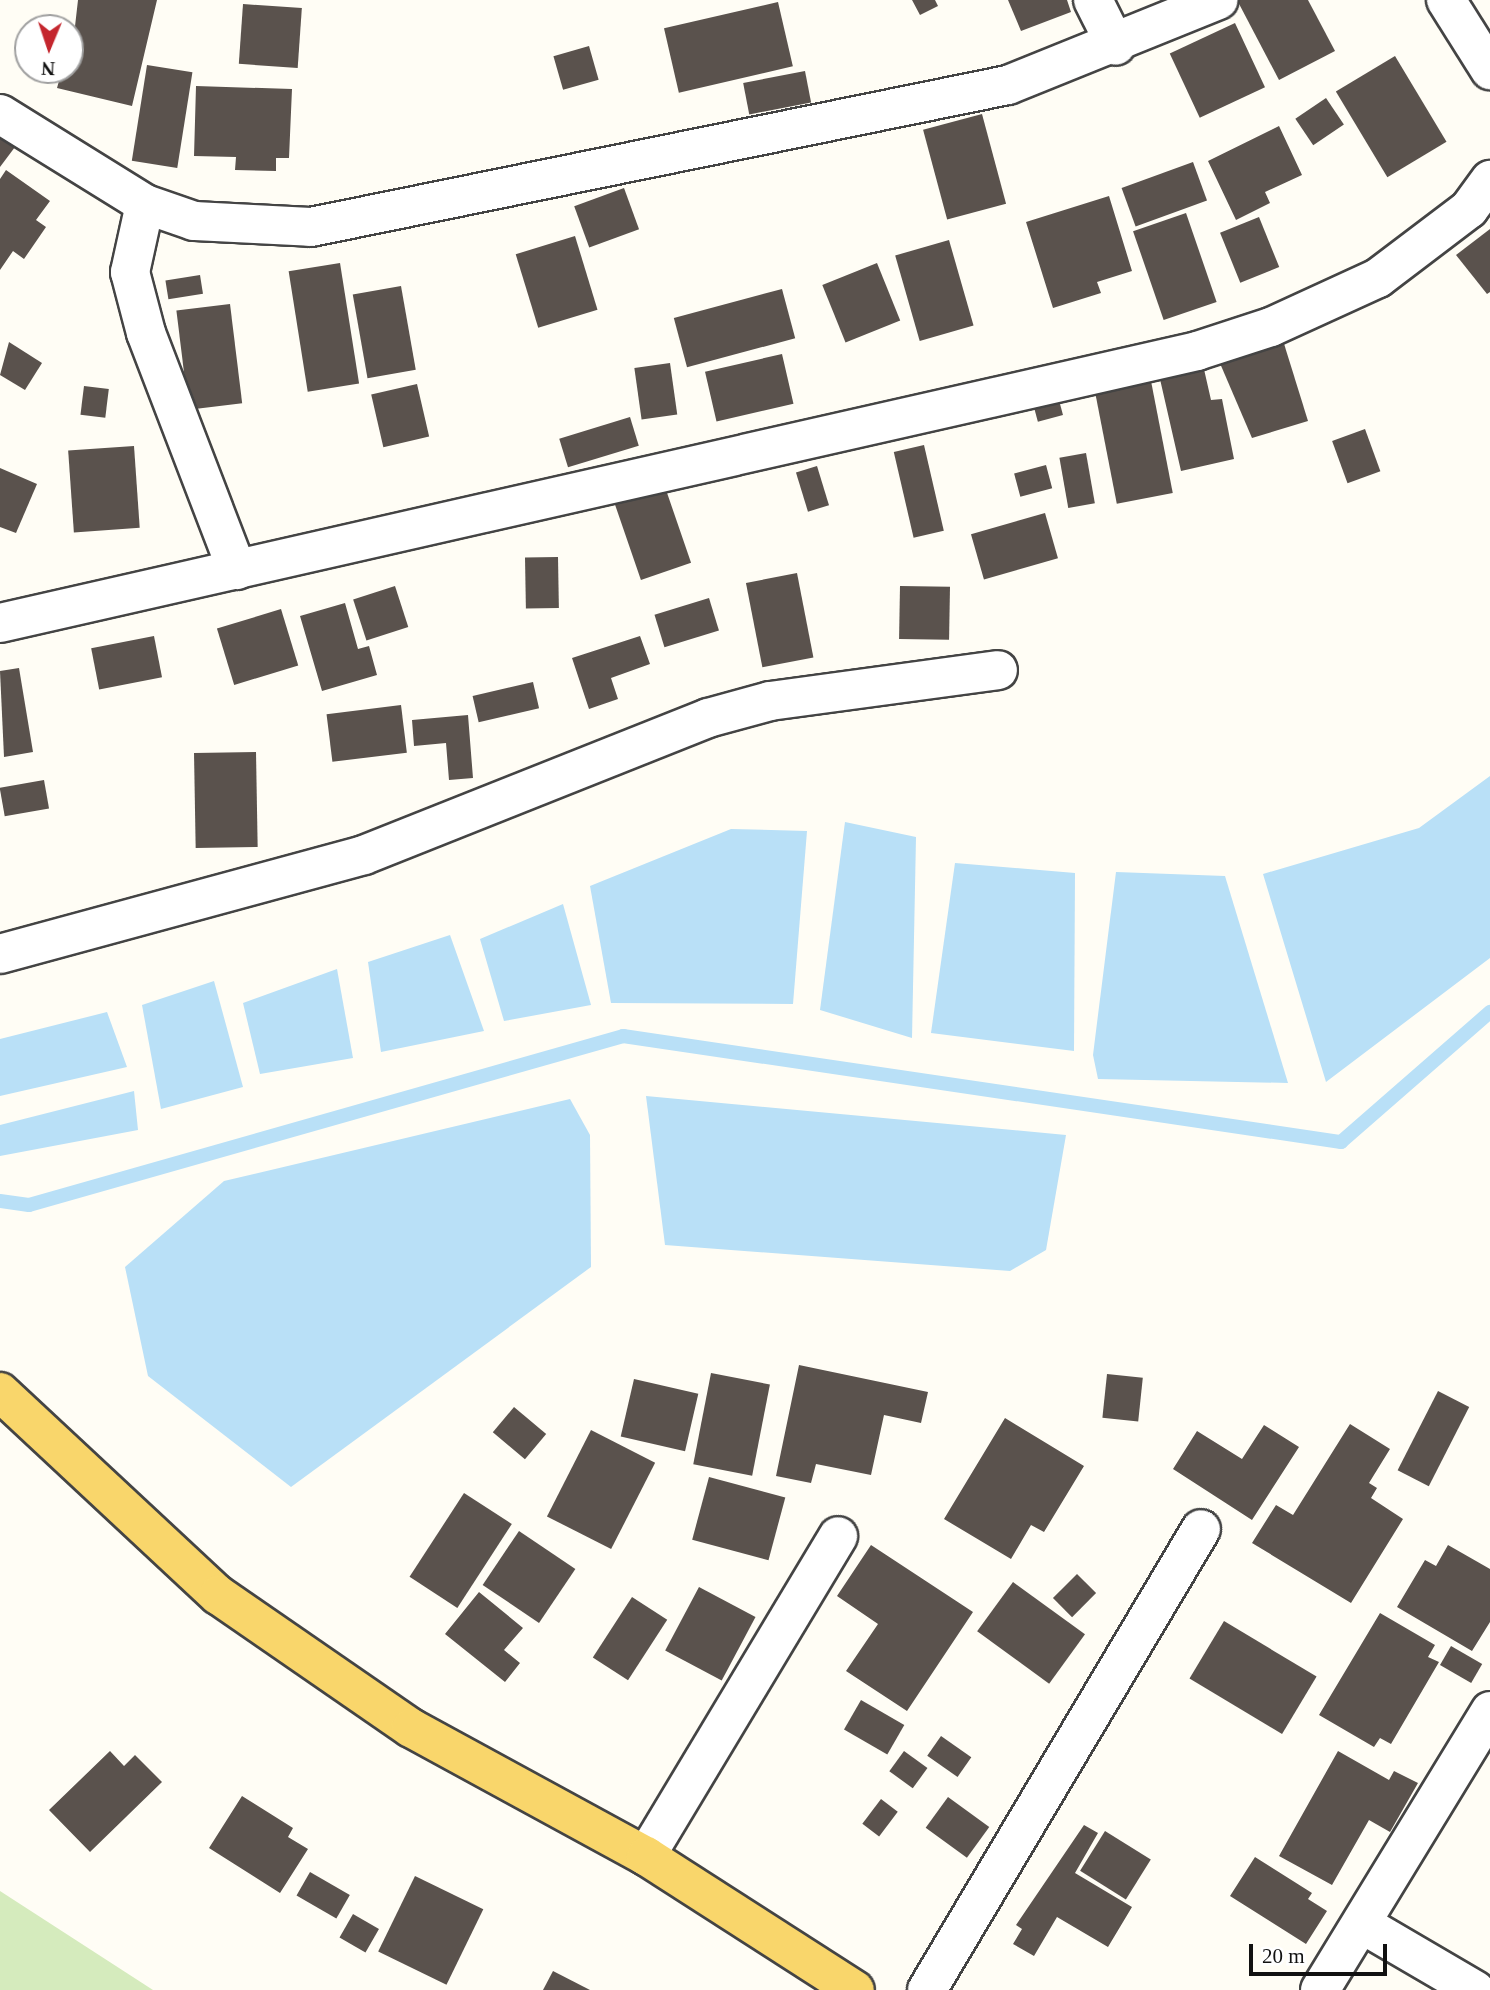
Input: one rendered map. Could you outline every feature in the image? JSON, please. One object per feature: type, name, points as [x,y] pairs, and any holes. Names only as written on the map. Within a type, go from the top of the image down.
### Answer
[{"type":"main road","points":[[0,1392],[218,1595],[411,1728],[646,1856],[855,1990]]},
{"type":"street","points":[[1093,0],[1116,46]]},
{"type":"street","points":[[0,114],[145,204],[194,221],[311,227],[1008,85],[1116,46],[1218,0]]},
{"type":"street","points":[[1446,0],[1490,70]]},
{"type":"street","points":[[0,623],[1209,347],[1271,327],[1378,278],[1469,209],[1490,180]]},
{"type":"street","points":[[145,204],[130,272],[146,333],[237,570]]},
{"type":"street","points":[[0,954],[363,855],[708,718],[769,701],[998,670]]},
{"type":"street","points":[[927,1990],[1201,1529]]},
{"type":"street","points":[[646,1856],[838,1536]]},
{"type":"street","points":[[1320,1990],[1490,1711]]},
{"type":"street","points":[[1362,1924],[1475,1990]]},
{"type":"green space","points":[[0,1891],[153,1990],[0,1990]]},
{"type":"water","points":[[1490,776],[1490,958],[1326,1082],[1263,874],[1419,828]]},
{"type":"water","points":[[845,822],[916,837],[912,1038],[820,1010]]},
{"type":"water","points":[[731,829],[807,831],[793,1004],[611,1003],[590,886]]},
{"type":"water","points":[[955,863],[1075,873],[1074,1051],[931,1033]]},
{"type":"water","points":[[1116,872],[1225,876],[1288,1083],[1098,1079],[1093,1055]]},
{"type":"water","points":[[563,904],[591,1005],[504,1021],[480,939]]},
{"type":"water","points":[[450,935],[484,1031],[381,1052],[368,962]]},
{"type":"water","points":[[337,969],[353,1058],[260,1074],[243,1003]]},
{"type":"water","points":[[214,981],[243,1087],[161,1109],[142,1005]]},
{"type":"water","points":[[107,1012],[127,1067],[0,1096],[0,1039]]},
{"type":"water","points":[[134,1091],[138,1130],[0,1156],[0,1125]]},
{"type":"water","points":[[646,1096],[1066,1135],[1046,1250],[1010,1271],[665,1245]]},
{"type":"water","points":[[570,1099],[590,1135],[591,1267],[291,1487],[148,1376],[125,1267],[224,1181]]},
{"type":"building","points":[[78,0],[157,0],[132,106],[57,88],[58,84],[84,84],[84,14],[76,14]]},
{"type":"building","points":[[912,0],[935,0],[938,6],[920,15]]},
{"type":"building","points":[[1008,0],[1067,0],[1071,12],[1021,31]]},
{"type":"building","points":[[1237,0],[1308,0],[1335,51],[1279,80]]},
{"type":"building","points":[[778,2],[793,66],[679,93],[664,28]]},
{"type":"building","points":[[243,4],[302,8],[298,68],[239,64]]},
{"type":"building","points":[[1235,23],[1265,87],[1200,118],[1170,53]]},
{"type":"building","points":[[589,46],[599,80],[563,90],[553,56]]},
{"type":"building","points":[[1395,56],[1447,142],[1387,177],[1336,92]]},
{"type":"building","points":[[147,65],[192,72],[177,168],[132,161]]},
{"type":"building","points":[[805,71],[811,102],[749,114],[743,83]]},
{"type":"building","points":[[196,86],[292,89],[289,158],[276,158],[276,171],[235,170],[236,157],[194,156]]},
{"type":"building","points":[[1326,98],[1344,125],[1313,145],[1295,119]]},
{"type":"building","points":[[982,114],[1006,204],[947,220],[923,130]]},
{"type":"building","points":[[1279,126],[1302,175],[1265,192],[1270,203],[1236,220],[1208,161]]},
{"type":"building","points":[[0,136],[15,147],[0,167]]},
{"type":"building","points":[[1193,162],[1207,201],[1136,227],[1122,188]]},
{"type":"building","points":[[6,170],[50,201],[36,220],[46,227],[24,259],[13,251],[0,270],[0,179]]},
{"type":"building","points":[[624,188],[639,229],[589,247],[574,206]]},
{"type":"building","points":[[1109,196],[1132,271],[1097,282],[1101,293],[1053,308],[1026,222]]},
{"type":"building","points":[[1186,213],[1217,302],[1164,320],[1133,231]]},
{"type":"building","points":[[1259,217],[1279,267],[1240,283],[1220,233]]},
{"type":"building","points":[[1490,229],[1490,292],[1487,294],[1456,255]]},
{"type":"building","points":[[575,236],[598,310],[538,328],[516,254]]},
{"type":"building","points":[[949,240],[974,326],[920,341],[895,255]]},
{"type":"building","points":[[340,263],[359,383],[308,392],[289,271]]},
{"type":"building","points":[[877,263],[900,320],[846,343],[822,285]]},
{"type":"building","points":[[200,275],[203,294],[168,299],[165,280]]},
{"type":"building","points":[[401,286],[416,370],[368,378],[353,295]]},
{"type":"building","points":[[782,289],[795,338],[687,367],[674,318]]},
{"type":"building","points":[[230,304],[242,403],[189,410],[176,311]]},
{"type":"building","points":[[1281,334],[1308,421],[1252,438],[1216,354]]},
{"type":"building","points":[[9,342],[42,363],[25,390],[0,375]]},
{"type":"building","points":[[782,354],[793,404],[716,421],[705,372]]},
{"type":"building","points":[[1201,356],[1211,400],[1222,399],[1234,459],[1181,471],[1157,366]]},
{"type":"building","points":[[670,363],[677,414],[642,420],[634,368]]},
{"type":"building","points":[[1151,381],[1173,493],[1117,504],[1095,392]]},
{"type":"building","points":[[417,384],[429,437],[383,447],[371,395]]},
{"type":"building","points":[[84,386],[109,389],[105,418],[80,415]]},
{"type":"building","points":[[1056,389],[1063,415],[1038,422],[1031,396]]},
{"type":"building","points":[[630,417],[639,446],[568,467],[559,439]]},
{"type":"building","points":[[1365,429],[1380,471],[1348,483],[1332,441]]},
{"type":"building","points":[[924,445],[944,531],[914,538],[894,452]]},
{"type":"building","points":[[134,446],[140,528],[74,532],[68,451]]},
{"type":"building","points":[[1086,453],[1095,503],[1068,508],[1059,458]]},
{"type":"building","points":[[1046,465],[1052,488],[1020,497],[1014,474]]},
{"type":"building","points":[[817,466],[829,505],[808,512],[796,472]]},
{"type":"building","points":[[0,468],[37,484],[16,533],[0,527]]},
{"type":"building","points":[[665,487],[691,563],[641,580],[615,504]]},
{"type":"building","points":[[1045,513],[1058,558],[984,579],[971,534]]},
{"type":"building","points":[[558,557],[559,608],[526,609],[525,558]]},
{"type":"building","points":[[797,573],[813,657],[762,667],[746,583]]},
{"type":"building","points":[[395,586],[408,627],[366,640],[353,600]]},
{"type":"building","points":[[900,586],[950,587],[949,640],[899,639]]},
{"type":"building","points":[[709,598],[719,631],[664,647],[654,615]]},
{"type":"building","points":[[345,603],[358,649],[369,646],[377,675],[322,691],[300,616]]},
{"type":"building","points":[[281,609],[298,665],[234,685],[217,629]]},
{"type":"building","points":[[154,636],[162,677],[99,689],[91,648]]},
{"type":"building","points":[[640,636],[650,664],[611,678],[618,699],[589,709],[572,658]]},
{"type":"building","points":[[19,668],[33,752],[4,757],[0,671]]},
{"type":"building","points":[[533,682],[539,708],[479,722],[473,696]]},
{"type":"building","points":[[401,705],[407,753],[332,762],[327,714]]},
{"type":"building","points":[[468,715],[473,778],[449,780],[446,743],[414,746],[412,720]]},
{"type":"building","points":[[256,752],[258,847],[196,848],[194,753]]},
{"type":"building","points":[[44,780],[49,809],[5,816],[0,788]]},
{"type":"building","points":[[799,1365],[928,1392],[921,1423],[884,1415],[871,1475],[816,1464],[811,1483],[776,1476]]},
{"type":"building","points":[[711,1373],[770,1384],[752,1476],[693,1464]]},
{"type":"building","points":[[1107,1374],[1143,1378],[1138,1422],[1102,1418]]},
{"type":"building","points":[[634,1379],[698,1394],[685,1451],[621,1436]]},
{"type":"building","points":[[1438,1391],[1469,1407],[1429,1486],[1398,1470]]},
{"type":"building","points":[[514,1407],[546,1434],[525,1459],[493,1432]]},
{"type":"building","points":[[1005,1418],[1084,1466],[1044,1532],[1031,1525],[1011,1559],[944,1519]]},
{"type":"building","points":[[1350,1424],[1390,1449],[1369,1483],[1377,1488],[1371,1498],[1403,1519],[1351,1603],[1252,1543],[1276,1505],[1293,1515]]},
{"type":"building","points":[[1264,1425],[1299,1447],[1252,1520],[1173,1469],[1197,1431],[1242,1459]]},
{"type":"building","points":[[591,1430],[655,1463],[611,1549],[547,1516]]},
{"type":"building","points":[[709,1477],[785,1497],[768,1560],[692,1540]]},
{"type":"building","points":[[464,1493],[512,1524],[457,1608],[410,1577]]},
{"type":"building","points":[[519,1531],[575,1569],[539,1623],[483,1585]]},
{"type":"building","points":[[871,1545],[973,1612],[907,1711],[846,1671],[878,1624],[837,1596]]},
{"type":"building","points":[[1448,1545],[1490,1569],[1490,1622],[1472,1651],[1397,1607],[1425,1560],[1436,1566]]},
{"type":"building","points":[[1077,1574],[1096,1593],[1072,1617],[1053,1598]]},
{"type":"building","points":[[1013,1582],[1085,1634],[1049,1684],[977,1631]]},
{"type":"building","points":[[699,1587],[756,1617],[722,1681],[665,1651]]},
{"type":"building","points":[[479,1592],[523,1628],[504,1650],[520,1663],[505,1682],[445,1634]]},
{"type":"building","points":[[632,1597],[667,1620],[628,1680],[593,1657]]},
{"type":"building","points":[[1380,1613],[1435,1645],[1428,1657],[1439,1662],[1391,1744],[1380,1738],[1374,1747],[1319,1715]]},
{"type":"building","points":[[1224,1621],[1317,1677],[1282,1734],[1189,1678]]},
{"type":"building","points":[[1451,1646],[1482,1664],[1471,1683],[1440,1665]]},
{"type":"building","points":[[861,1700],[904,1725],[887,1754],[844,1729]]},
{"type":"building","points":[[941,1736],[971,1757],[958,1777],[927,1756]]},
{"type":"building","points":[[110,1751],[124,1766],[135,1755],[162,1782],[90,1852],[49,1810]]},
{"type":"building","points":[[904,1751],[927,1768],[913,1788],[889,1771]]},
{"type":"building","points":[[1338,1751],[1389,1780],[1394,1771],[1418,1783],[1390,1832],[1369,1820],[1332,1885],[1279,1856]]},
{"type":"building","points":[[242,1796],[293,1828],[288,1837],[308,1849],[280,1893],[209,1848]]},
{"type":"building","points":[[948,1797],[989,1827],[967,1858],[926,1828]]},
{"type":"building","points":[[881,1799],[898,1812],[879,1836],[862,1824]]},
{"type":"building","points":[[1084,1825],[1098,1833],[1075,1873],[1132,1907],[1108,1947],[1057,1917],[1034,1956],[1013,1944],[1022,1929],[1016,1925]]},
{"type":"building","points":[[1105,1831],[1151,1860],[1126,1899],[1080,1871]]},
{"type":"building","points":[[1255,1857],[1312,1893],[1308,1899],[1327,1911],[1306,1944],[1230,1896]]},
{"type":"building","points":[[310,1872],[350,1895],[336,1918],[296,1895]]},
{"type":"building","points":[[415,1876],[483,1909],[446,1985],[378,1951]]},
{"type":"building","points":[[353,1914],[379,1929],[365,1952],[340,1937]]},
{"type":"building","points":[[553,1971],[590,1990],[543,1990]]},
{"type":"waterway","points":[[0,1201],[29,1205],[623,1036],[1341,1142],[1490,1012]]}]
